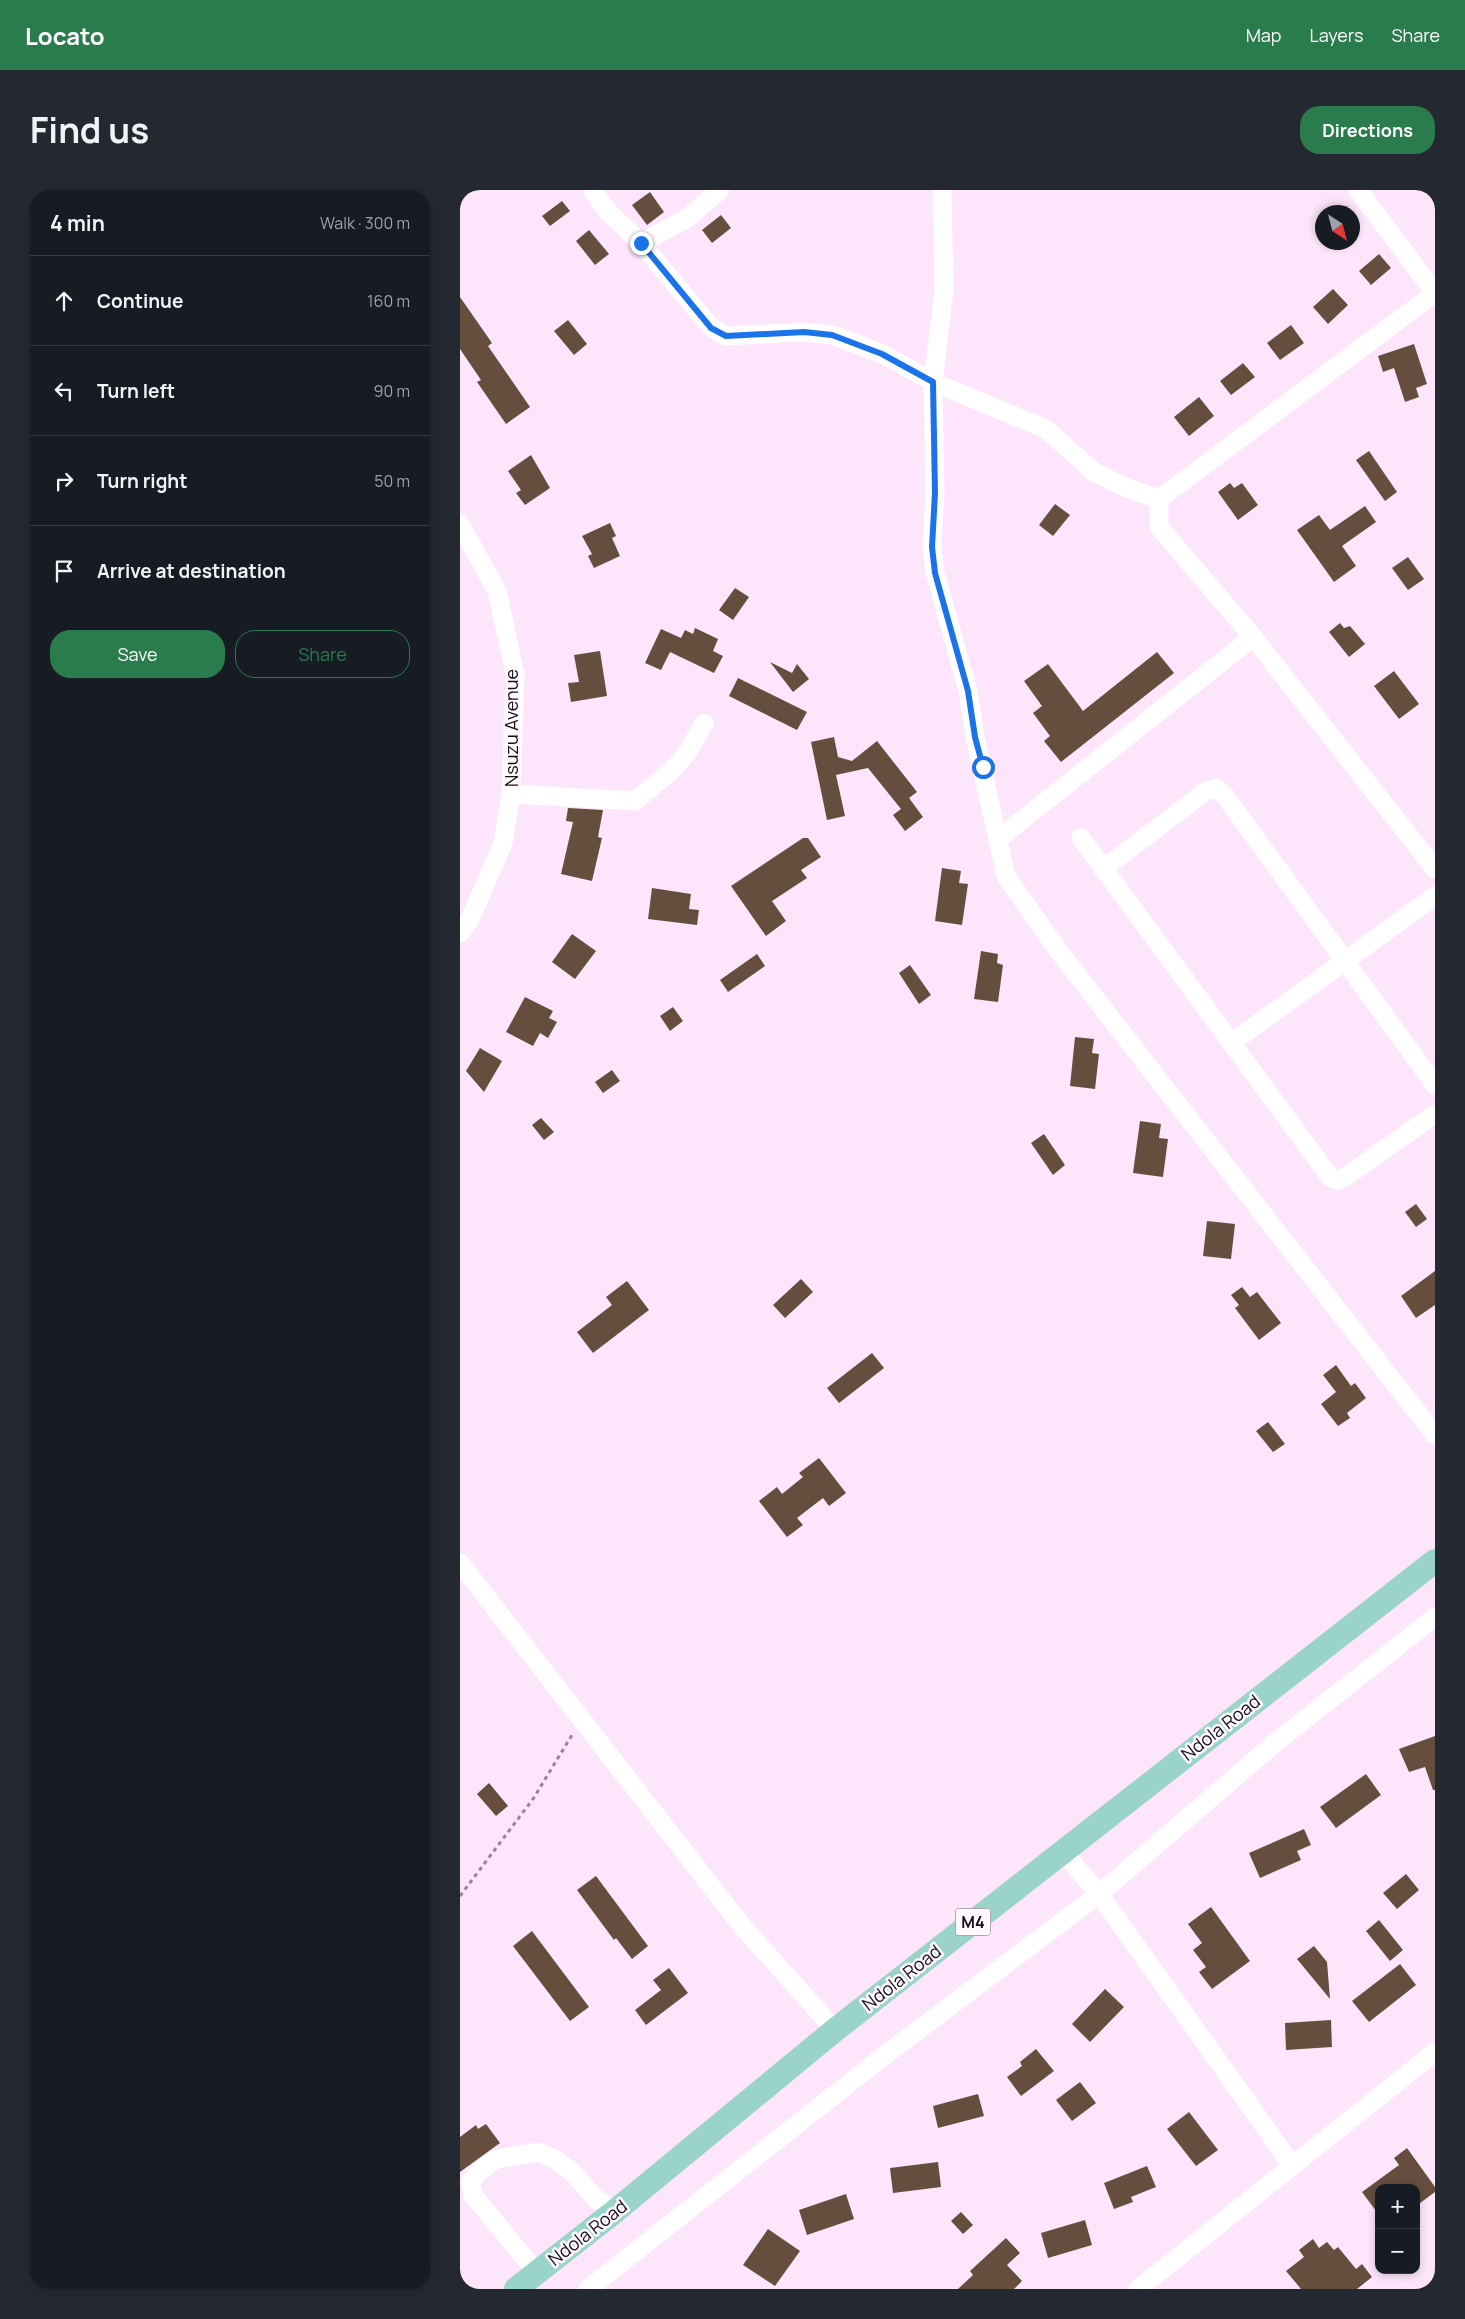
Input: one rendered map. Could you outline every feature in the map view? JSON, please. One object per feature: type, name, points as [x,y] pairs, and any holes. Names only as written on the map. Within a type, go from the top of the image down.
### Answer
[{"type":"main road","name":"Ndola Road","points":[[516,2289],[614,2212],[835,2030],[1435,1561]]},
{"type":"street","points":[[592,190],[609,213],[641,243],[711,328],[726,336],[804,332],[832,335],[882,354],[933,382],[1046,428],[1094,472],[1125,487],[1159,499]]},
{"type":"street","points":[[641,243],[686,218],[720,190]]},
{"type":"street","points":[[942,190],[944,290],[933,382],[935,493],[932,547],[935,573],[968,691],[975,737],[1006,876],[1057,949],[1435,1435]]},
{"type":"street","points":[[1159,499],[1435,293],[1358,190]]},
{"type":"street","points":[[1159,499],[1159,527],[1253,637],[1435,869]]},
{"type":"street","name":"Nsuzu Avenue","points":[[460,524],[497,591],[515,674],[512,794],[503,843],[470,919],[460,933]]},
{"type":"street","points":[[998,839],[1253,637]]},
{"type":"street","points":[[512,794],[635,801],[671,771],[687,753],[704,723]]},
{"type":"street","points":[[1103,869],[1206,791],[1216,788],[1225,796],[1343,962],[1435,1085]]},
{"type":"street","points":[[1081,838],[1330,1177],[1338,1180],[1345,1177],[1435,1114]]},
{"type":"street","points":[[1231,1043],[1435,896]]},
{"type":"street","points":[[460,1563],[742,1926],[835,2030]]},
{"type":"street","points":[[588,2289],[886,2055],[1100,1894],[1276,1742],[1435,1617]]},
{"type":"street","points":[[1063,1852],[1100,1894],[1292,2165]]},
{"type":"street","points":[[1138,2289],[1435,2052]]},
{"type":"street","points":[[537,2273],[473,2195],[470,2182],[482,2169],[496,2159],[538,2152],[555,2159],[572,2172],[595,2198],[614,2212]]},
{"type":"path","points":[[460,1896],[533,1799],[582,1720]]},
{"type":"building","points":[[650,192],[664,212],[647,225],[632,205]]},
{"type":"building","points":[[562,201],[570,211],[550,226],[542,216]]},
{"type":"building","points":[[721,215],[731,228],[712,243],[702,230]]},
{"type":"building","points":[[589,230],[609,254],[595,265],[576,241]]},
{"type":"building","points":[[1379,254],[1391,268],[1371,285],[1359,271]]},
{"type":"building","points":[[1333,289],[1348,305],[1328,324],[1313,307]]},
{"type":"building","points":[[460,297],[492,343],[488,346],[530,407],[506,424],[477,382],[481,380],[460,349]]},
{"type":"building","points":[[568,320],[587,344],[574,355],[554,331]]},
{"type":"building","points":[[1291,325],[1304,343],[1280,360],[1267,343]]},
{"type":"building","points":[[1414,344],[1427,384],[1416,388],[1419,397],[1405,402],[1394,368],[1383,372],[1378,356]]},
{"type":"building","points":[[1243,363],[1255,377],[1231,395],[1220,381]]},
{"type":"building","points":[[1199,397],[1214,416],[1189,436],[1174,417]]},
{"type":"building","points":[[1369,451],[1397,492],[1385,501],[1356,460]]},
{"type":"building","points":[[531,455],[550,488],[525,505],[516,493],[521,490],[508,471]]},
{"type":"building","points":[[1230,483],[1234,488],[1242,483],[1258,505],[1238,520],[1218,492]]},
{"type":"building","points":[[1055,504],[1070,515],[1053,536],[1039,525]]},
{"type":"building","points":[[1365,506],[1376,522],[1342,546],[1356,566],[1334,582],[1297,530],[1319,515],[1330,530]]},
{"type":"building","points":[[610,523],[616,536],[612,538],[620,556],[594,568],[588,556],[592,554],[582,536]]},
{"type":"building","points":[[1408,557],[1424,579],[1408,590],[1392,568]]},
{"type":"building","points":[[735,588],[749,597],[733,620],[719,610]]},
{"type":"building","points":[[1340,623],[1344,628],[1350,626],[1365,644],[1349,657],[1329,632]]},
{"type":"building","points":[[695,628],[718,639],[713,651],[723,656],[714,673],[670,652],[661,670],[645,663],[661,629],[681,638],[685,630],[693,634]]},
{"type":"building","points":[[600,651],[607,696],[571,702],[568,683],[579,682],[574,655]]},
{"type":"building","points":[[1157,652],[1174,673],[1061,762],[1044,741],[1050,736],[1033,713],[1042,706],[1024,681],[1048,664],[1083,711]]},
{"type":"building","points":[[770,662],[792,673],[797,664],[809,679],[793,692]]},
{"type":"building","points":[[1394,671],[1419,704],[1399,719],[1374,686]]},
{"type":"building","points":[[738,678],[807,712],[797,730],[729,696]]},
{"type":"building","points":[[834,737],[838,757],[852,761],[877,741],[917,792],[909,798],[923,817],[905,831],[893,815],[901,809],[868,768],[836,775],[845,816],[827,820],[811,742]]},
{"type":"building","points":[[568,808],[603,810],[598,837],[602,838],[592,881],[561,874],[573,822],[566,821]]},
{"type":"building","points":[[803,838],[808,838],[821,857],[801,870],[807,878],[772,901],[786,921],[766,936],[731,886]]},
{"type":"building","points":[[942,868],[961,871],[959,883],[968,884],[962,925],[935,921]]},
{"type":"building","points":[[652,888],[691,894],[689,909],[699,910],[697,925],[648,919]]},
{"type":"building","points":[[572,934],[596,951],[575,979],[552,962]]},
{"type":"building","points":[[981,951],[998,954],[997,963],[1003,965],[998,1002],[974,999]]},
{"type":"building","points":[[757,954],[765,966],[728,992],[720,980]]},
{"type":"building","points":[[910,965],[931,995],[919,1004],[899,973]]},
{"type":"building","points":[[525,997],[553,1011],[549,1018],[557,1022],[548,1038],[540,1033],[533,1046],[506,1032]]},
{"type":"building","points":[[673,1007],[683,1021],[670,1031],[660,1016]]},
{"type":"building","points":[[1075,1037],[1094,1039],[1092,1053],[1099,1054],[1095,1089],[1070,1086]]},
{"type":"building","points":[[480,1048],[502,1061],[484,1092],[466,1071]]},
{"type":"building","points":[[612,1070],[620,1081],[603,1093],[595,1082]]},
{"type":"building","points":[[541,1118],[554,1132],[544,1140],[532,1125]]},
{"type":"building","points":[[1140,1121],[1161,1124],[1159,1138],[1168,1139],[1163,1177],[1133,1173]]},
{"type":"building","points":[[1044,1134],[1065,1165],[1053,1175],[1031,1143]]},
{"type":"building","points":[[1416,1204],[1427,1219],[1416,1227],[1405,1212]]},
{"type":"building","points":[[1207,1221],[1235,1224],[1231,1259],[1203,1256]]},
{"type":"building","points":[[1435,1271],[1435,1305],[1416,1318],[1401,1296]]},
{"type":"building","points":[[801,1279],[813,1292],[785,1318],[773,1305]]},
{"type":"building","points":[[627,1281],[649,1310],[593,1353],[577,1332],[612,1305],[606,1297]]},
{"type":"building","points":[[1242,1287],[1250,1297],[1257,1292],[1281,1323],[1259,1340],[1235,1308],[1239,1305],[1231,1295]]},
{"type":"building","points":[[872,1353],[884,1368],[839,1403],[827,1388]]},
{"type":"building","points":[[1336,1365],[1351,1386],[1355,1383],[1366,1398],[1347,1413],[1350,1418],[1338,1426],[1321,1404],[1336,1392],[1323,1375]]},
{"type":"building","points":[[1268,1422],[1285,1444],[1273,1452],[1256,1431]]},
{"type":"building","points":[[819,1458],[846,1493],[829,1506],[823,1498],[797,1518],[803,1525],[787,1537],[759,1501],[777,1487],[782,1494],[803,1477],[799,1473]]},
{"type":"building","points":[[1435,1736],[1435,1790],[1433,1790],[1425,1767],[1409,1772],[1399,1749]]},
{"type":"building","points":[[1366,1774],[1381,1795],[1336,1828],[1320,1807]]},
{"type":"building","points":[[489,1783],[508,1806],[496,1816],[477,1794]]},
{"type":"building","points":[[1304,1829],[1311,1845],[1297,1851],[1301,1860],[1260,1878],[1249,1853]]},
{"type":"building","points":[[1406,1874],[1419,1890],[1397,1909],[1383,1893]]},
{"type":"building","points":[[596,1876],[648,1946],[632,1959],[616,1938],[614,1940],[577,1890]]},
{"type":"building","points":[[1211,1907],[1250,1961],[1212,1989],[1199,1972],[1206,1967],[1193,1950],[1202,1943],[1188,1924]]},
{"type":"building","points":[[1379,1920],[1403,1950],[1390,1961],[1366,1931]]},
{"type":"building","points":[[532,1931],[589,2007],[570,2021],[513,1946]]},
{"type":"building","points":[[1314,1946],[1327,1962],[1330,1999],[1297,1959]]},
{"type":"building","points":[[1400,1964],[1416,1985],[1369,2022],[1352,2001]]},
{"type":"building","points":[[669,1968],[688,1993],[646,2025],[635,2010],[661,1990],[653,1980]]},
{"type":"building","points":[[1105,1989],[1124,2007],[1090,2042],[1072,2024]]},
{"type":"building","points":[[1331,2020],[1332,2047],[1286,2050],[1285,2023]]},
{"type":"building","points":[[1036,2049],[1054,2071],[1021,2096],[1007,2077],[1022,2066],[1020,2062]]},
{"type":"building","points":[[1080,2082],[1096,2103],[1072,2121],[1056,2100]]},
{"type":"building","points":[[978,2094],[984,2116],[938,2128],[933,2106]]},
{"type":"building","points":[[1189,2112],[1218,2150],[1196,2166],[1167,2129]]},
{"type":"building","points":[[486,2124],[500,2143],[460,2172],[460,2137],[476,2125],[478,2129]]},
{"type":"building","points":[[1407,2148],[1435,2187],[1435,2192],[1420,2203],[1420,2184],[1375,2184],[1375,2210],[1362,2192],[1399,2165],[1394,2158]]},
{"type":"building","points":[[938,2162],[941,2187],[893,2193],[890,2168]]},
{"type":"building","points":[[1147,2166],[1156,2187],[1131,2197],[1133,2202],[1114,2209],[1104,2183]]},
{"type":"building","points":[[846,2194],[854,2219],[807,2235],[799,2210]]},
{"type":"building","points":[[961,2212],[973,2225],[963,2234],[951,2221]]},
{"type":"building","points":[[1085,2220],[1092,2245],[1048,2258],[1041,2233]]},
{"type":"building","points":[[768,2229],[800,2251],[775,2286],[743,2265]]},
{"type":"building","points":[[1006,2238],[1020,2253],[1007,2265],[1022,2281],[1014,2289],[958,2289],[973,2275],[970,2271]]},
{"type":"building","points":[[1313,2239],[1319,2248],[1327,2242],[1334,2250],[1338,2247],[1356,2269],[1362,2264],[1372,2277],[1357,2289],[1301,2289],[1286,2271],[1304,2257],[1299,2250]]},
{"type":"route","points":[[641,243],[711,328],[726,336],[804,332],[832,335],[882,354],[933,382],[935,493],[932,547],[935,573],[968,691],[975,737],[983,767]]}]
